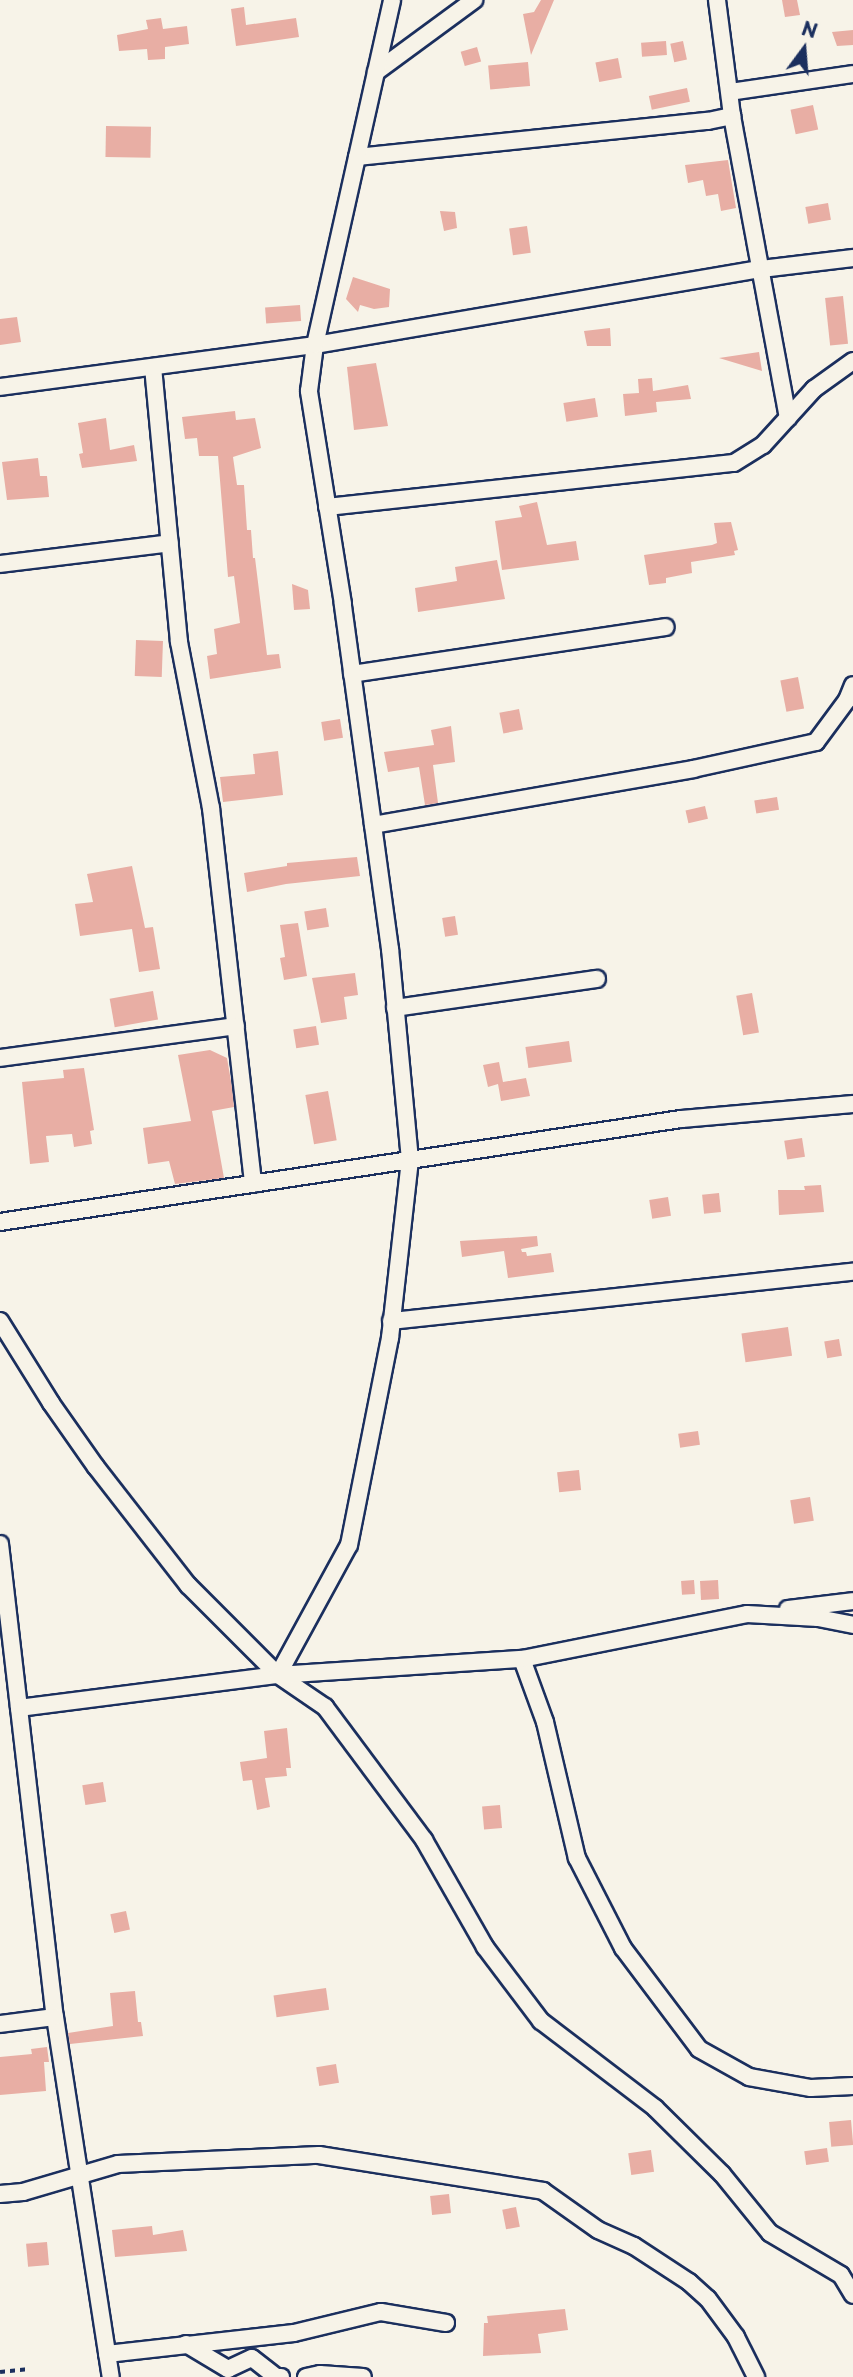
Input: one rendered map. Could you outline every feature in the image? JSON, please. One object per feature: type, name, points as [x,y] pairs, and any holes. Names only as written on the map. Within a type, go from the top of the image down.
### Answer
[{"type":"street","points":[[278,1675],[349,1545],[391,1321],[410,1160],[396,1008],[373,825],[309,391],[315,345],[392,0]]},
{"type":"street","points":[[376,72],[474,0]]},
{"type":"street","points":[[717,0],[732,116],[788,418]]},
{"type":"street","points":[[730,92],[853,75]]},
{"type":"street","points":[[357,157],[708,121],[732,116]]},
{"type":"street","points":[[0,387],[315,345],[761,269],[853,258]]},
{"type":"street","points":[[327,507],[734,463],[763,445],[814,389],[853,361]]},
{"type":"street","points":[[153,367],[179,642],[211,808],[253,1184]]},
{"type":"street","points":[[0,564],[170,543]]},
{"type":"street","points":[[352,674],[666,627]]},
{"type":"street","points":[[373,825],[693,769],[816,743],[847,700],[853,685]]},
{"type":"street","points":[[396,1008],[597,979]]},
{"type":"street","points":[[0,1058],[236,1026]]},
{"type":"street","points":[[0,1222],[681,1119],[853,1104]]},
{"type":"street","points":[[391,1321],[853,1272]]},
{"type":"street","points":[[0,1321],[51,1403],[96,1467],[188,1585],[278,1675],[325,1707],[424,1840],[485,1947],[541,2021],[655,2108],[722,2174],[770,2233],[841,2275],[853,2295]]},
{"type":"street","points":[[0,1544],[55,2017],[111,2377]]},
{"type":"street","points":[[19,1708],[278,1675],[522,1659],[747,1614],[853,1601]]},
{"type":"street","points":[[747,1614],[818,1618],[853,1625]]},
{"type":"street","points":[[522,1659],[545,1722],[577,1858],[623,1948],[699,2049],[748,2077],[811,2088],[853,2086]]},
{"type":"street","points":[[0,2024],[55,2017]]},
{"type":"street","points":[[0,2194],[23,2192],[118,2164],[319,2155],[542,2190],[598,2231],[634,2246],[689,2282],[708,2300],[736,2337],[756,2377]]},
{"type":"street","points":[[107,2354],[294,2333],[381,2312],[446,2323]]},
{"type":"street","points":[[186,2344],[228,2369],[252,2358],[276,2377],[281,2377]]},
{"type":"street","points":[[306,2377],[320,2374],[363,2377]]},
{"type":"path","points":[[0,2372],[27,2369]]},
{"type":"building","points":[[541,0],[554,0],[531,55],[523,14],[534,12]]},
{"type":"building","points":[[782,0],[797,0],[800,15],[785,17]]},
{"type":"building","points":[[244,7],[246,25],[296,18],[299,37],[236,46],[231,9]]},
{"type":"building","points":[[161,18],[163,29],[187,26],[189,44],[165,47],[165,59],[148,60],[147,49],[119,51],[117,35],[148,29],[146,20]]},
{"type":"building","points":[[853,30],[853,45],[837,46],[832,32]]},
{"type":"building","points":[[666,41],[667,55],[642,57],[641,43]]},
{"type":"building","points":[[683,41],[687,60],[674,62],[670,44]]},
{"type":"building","points":[[477,47],[481,61],[465,66],[461,52]]},
{"type":"building","points":[[618,58],[622,78],[599,82],[595,62]]},
{"type":"building","points":[[528,62],[530,86],[490,89],[488,65]]},
{"type":"building","points":[[687,88],[690,102],[652,110],[649,96]]},
{"type":"building","points":[[813,105],[818,129],[796,134],[791,110]]},
{"type":"building","points":[[106,126],[151,127],[150,158],[105,157]]},
{"type":"building","points":[[728,160],[736,208],[721,211],[718,194],[706,196],[703,180],[688,183],[685,165]]},
{"type":"building","points":[[828,203],[831,220],[808,224],[805,207]]},
{"type":"building","points":[[440,211],[455,212],[457,228],[444,231]]},
{"type":"building","points":[[527,226],[531,253],[513,255],[509,229]]},
{"type":"building","points":[[353,277],[390,289],[389,307],[374,309],[360,305],[358,312],[346,299]]},
{"type":"building","points":[[843,296],[848,344],[830,346],[825,298]]},
{"type":"building","points":[[300,305],[301,321],[266,323],[265,307]]},
{"type":"building","points":[[17,317],[21,342],[0,345],[0,319]]},
{"type":"building","points":[[610,328],[611,346],[587,346],[584,331]]},
{"type":"building","points":[[759,352],[762,371],[719,358]]},
{"type":"building","points":[[376,363],[388,426],[354,430],[347,367]]},
{"type":"building","points":[[652,378],[653,391],[688,385],[691,399],[656,402],[657,412],[625,416],[623,394],[639,393],[638,379]]},
{"type":"building","points":[[595,398],[598,417],[566,422],[563,403]]},
{"type":"building","points":[[235,411],[236,420],[255,418],[261,448],[233,457],[237,485],[244,485],[247,530],[251,530],[267,655],[279,654],[281,668],[210,679],[207,656],[217,654],[214,629],[240,623],[234,576],[228,577],[218,456],[199,456],[197,438],[185,439],[182,417]]},
{"type":"building","points":[[106,418],[110,450],[134,445],[137,461],[82,468],[79,454],[83,453],[78,423]]},
{"type":"building","points":[[38,458],[40,476],[47,476],[49,497],[7,500],[2,462]]},
{"type":"building","points":[[537,502],[547,545],[576,541],[579,560],[502,570],[495,521],[522,517],[519,506]]},
{"type":"building","points":[[731,522],[738,550],[734,551],[735,555],[691,562],[692,573],[666,578],[666,583],[649,585],[644,555],[712,545],[717,543],[714,523]]},
{"type":"building","points":[[497,560],[505,599],[418,612],[415,588],[457,581],[455,567]]},
{"type":"building","points":[[292,584],[308,590],[310,609],[294,610]]},
{"type":"building","points":[[136,640],[163,641],[162,677],[135,676]]},
{"type":"building","points":[[798,677],[804,708],[786,712],[780,680]]},
{"type":"building","points":[[519,709],[523,730],[503,733],[499,713]]},
{"type":"building","points":[[340,719],[343,738],[324,741],[321,722]]},
{"type":"building","points":[[451,726],[455,762],[433,765],[438,803],[425,805],[419,767],[388,772],[384,752],[434,745],[431,730]]},
{"type":"building","points":[[278,751],[283,795],[223,802],[220,777],[255,774],[253,754]]},
{"type":"building","points":[[777,797],[779,810],[756,813],[754,801]]},
{"type":"building","points":[[705,806],[708,819],[688,823],[686,810]]},
{"type":"building","points":[[357,857],[360,876],[286,884],[247,892],[244,873],[287,866],[287,863]]},
{"type":"building","points":[[132,866],[145,928],[153,927],[160,969],[139,972],[132,929],[80,936],[75,904],[93,902],[87,874]]},
{"type":"building","points":[[326,908],[329,927],[307,930],[304,911]]},
{"type":"building","points":[[455,916],[458,935],[445,937],[442,918]]},
{"type":"building","points":[[298,923],[307,976],[284,980],[280,958],[285,957],[280,925]]},
{"type":"building","points":[[355,973],[358,995],[344,997],[347,1019],[321,1023],[312,978]]},
{"type":"building","points":[[153,991],[158,1020],[115,1027],[110,999]]},
{"type":"building","points":[[752,993],[759,1032],[743,1035],[736,996]]},
{"type":"building","points":[[316,1026],[319,1045],[296,1048],[293,1030]]},
{"type":"building","points":[[569,1041],[572,1062],[528,1068],[525,1047]]},
{"type":"building","points":[[210,1050],[227,1058],[232,1087],[234,1107],[212,1111],[224,1178],[175,1184],[169,1161],[148,1164],[143,1128],[191,1121],[178,1055]]},
{"type":"building","points":[[499,1062],[503,1082],[526,1078],[530,1096],[501,1101],[498,1084],[488,1087],[483,1065]]},
{"type":"building","points":[[84,1068],[94,1130],[90,1131],[92,1144],[74,1147],[72,1134],[46,1136],[49,1162],[30,1164],[22,1082],[64,1078],[63,1070]]},
{"type":"building","points":[[328,1091],[337,1140],[314,1144],[305,1095]]},
{"type":"building","points":[[802,1138],[805,1157],[787,1160],[784,1141]]},
{"type":"building","points":[[821,1185],[824,1212],[779,1215],[778,1190],[805,1190],[804,1186]]},
{"type":"building","points":[[719,1193],[721,1212],[704,1214],[702,1195]]},
{"type":"building","points":[[668,1197],[671,1216],[652,1219],[649,1200]]},
{"type":"building","points":[[537,1236],[538,1246],[521,1249],[522,1252],[526,1252],[527,1256],[551,1253],[554,1272],[508,1278],[504,1251],[462,1257],[460,1241]]},
{"type":"building","points":[[788,1327],[792,1356],[745,1362],[741,1334]]},
{"type":"building","points":[[839,1339],[842,1356],[827,1358],[824,1342]]},
{"type":"building","points":[[698,1431],[700,1445],[680,1448],[678,1434]]},
{"type":"building","points":[[579,1470],[581,1490],[559,1492],[557,1472]]},
{"type":"building","points":[[810,1497],[814,1521],[794,1524],[790,1500]]},
{"type":"building","points":[[694,1580],[695,1594],[682,1595],[681,1581]]},
{"type":"building","points":[[718,1580],[719,1599],[701,1600],[700,1581]]},
{"type":"building","points":[[287,1728],[291,1768],[286,1768],[287,1776],[265,1778],[270,1807],[257,1810],[252,1780],[243,1781],[240,1762],[267,1758],[264,1731]]},
{"type":"building","points":[[103,1782],[106,1802],[85,1805],[82,1785]]},
{"type":"building","points":[[500,1805],[502,1828],[484,1829],[482,1807]]},
{"type":"building","points":[[126,1911],[130,1930],[114,1933],[110,1914]]},
{"type":"building","points":[[326,1988],[329,2010],[277,2017],[274,1995]]},
{"type":"building","points":[[135,1991],[138,2022],[141,2022],[143,2036],[70,2044],[68,2033],[113,2026],[110,1993]]},
{"type":"building","points":[[47,2047],[49,2062],[44,2062],[46,2091],[0,2095],[0,2057],[32,2054],[31,2049]]},
{"type":"building","points":[[336,2064],[339,2083],[319,2086],[316,2067]]},
{"type":"building","points":[[851,2120],[853,2145],[831,2147],[829,2122]]},
{"type":"building","points":[[827,2148],[829,2162],[806,2165],[804,2151]]},
{"type":"building","points":[[651,2150],[654,2172],[631,2175],[628,2153]]},
{"type":"building","points":[[449,2194],[451,2213],[432,2215],[430,2196]]},
{"type":"building","points":[[516,2207],[520,2227],[506,2229],[502,2210]]},
{"type":"building","points":[[152,2226],[153,2235],[183,2230],[187,2251],[115,2257],[112,2230]]},
{"type":"building","points":[[47,2242],[49,2265],[28,2267],[26,2244]]},
{"type":"building","points":[[565,2309],[568,2330],[538,2334],[541,2353],[483,2356],[484,2323],[488,2323],[487,2316]]}]
